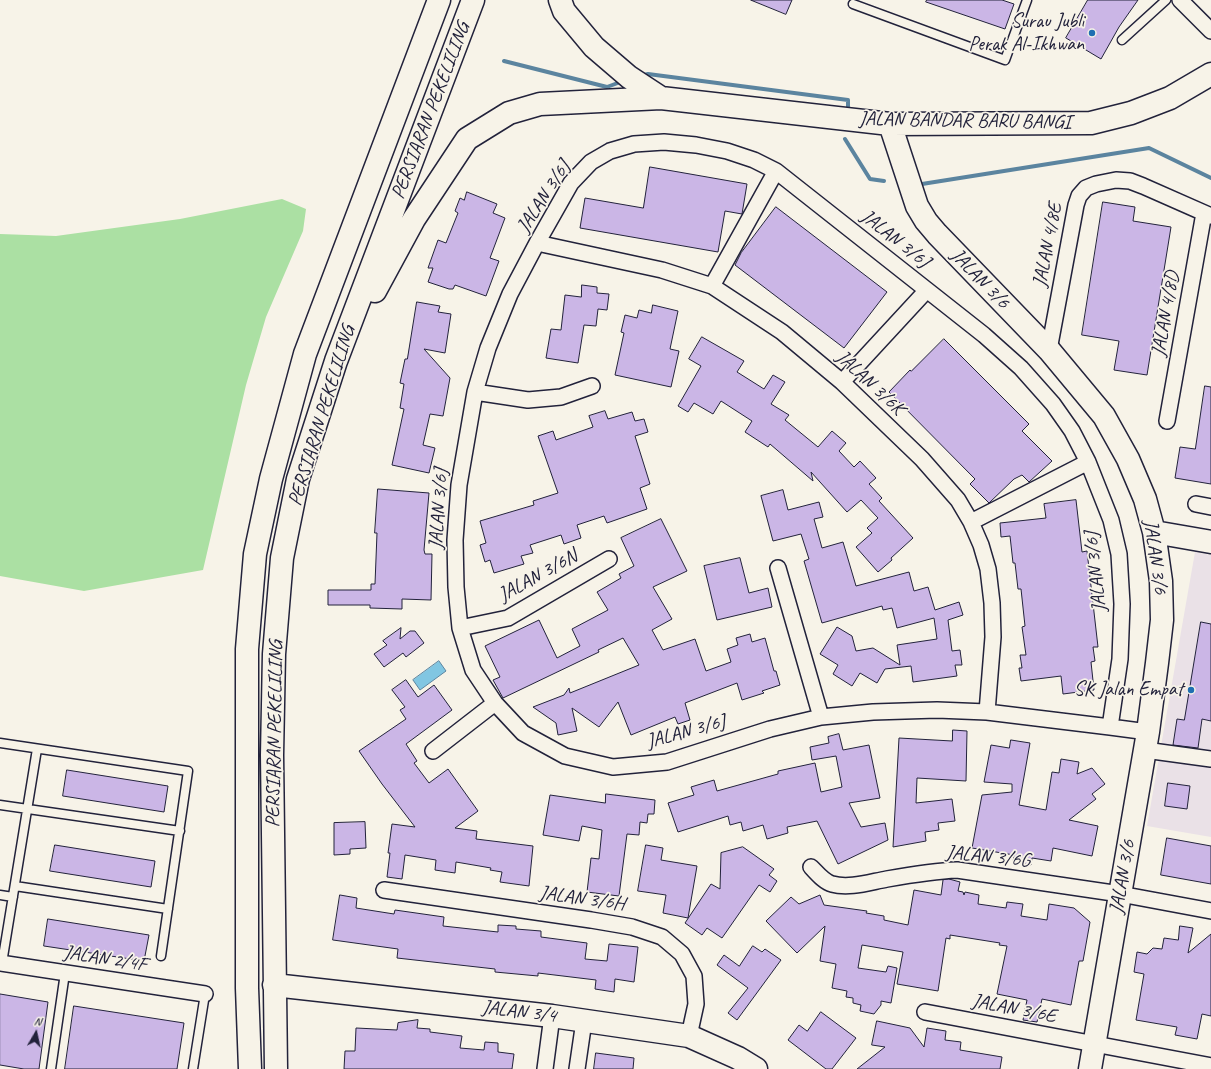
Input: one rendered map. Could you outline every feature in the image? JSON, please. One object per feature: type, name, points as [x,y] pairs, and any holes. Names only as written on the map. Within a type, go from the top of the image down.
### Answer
[{"type":"street","name":"PERSIARAN PEKELILING","points":[[250,1069],[247,988],[247,656],[255,554],[271,479],[305,354],[439,0]]},
{"type":"street","name":"PERSIARAN PEKELILING","points":[[276,1069],[272,755],[274,654],[282,558],[298,479],[336,360],[473,0]]},
{"type":"street","points":[[560,0],[564,11],[594,47],[629,77],[661,98]]},
{"type":"street","points":[[1180,0],[1211,32]]},
{"type":"street","name":"JALAN BANDAR BARU BANGI","points":[[336,360],[414,219],[468,139],[509,113],[540,104],[661,98],[890,124],[1090,123],[1131,113],[1170,98],[1211,74]]},
{"type":"street","name":"JALAN 3/6","points":[[890,124],[917,206],[926,221],[1049,350],[1104,416],[1128,459],[1145,499],[1154,532],[1161,581],[1162,620],[1147,741],[1090,1069]]},
{"type":"street","name":"JALAN 3/6J","points":[[1110,726],[1120,659],[1122,604],[1119,554],[1111,520],[1088,462],[1072,431],[1053,404],[1021,368],[984,335],[776,171],[754,160],[727,151],[696,145],[664,142],[634,144],[610,151],[591,162],[572,183],[537,243],[510,294],[488,348],[475,392],[459,485],[455,540],[456,587],[460,628],[473,670],[495,704],[523,733],[565,756],[613,767],[667,762],[770,729],[821,716],[873,712],[937,710],[986,712],[1110,726],[1147,741],[1211,759]]},
{"type":"street","points":[[712,286],[776,171]]},
{"type":"street","name":"JALAN 4/8E","points":[[1049,350],[1076,205],[1079,196],[1086,188],[1096,184],[1116,180],[1130,181],[1208,214]]},
{"type":"street","name":"JALAN 4/8D","points":[[1167,421],[1208,214]]},
{"type":"street","name":"JALAN 3/6K","points":[[537,243],[662,270],[712,286],[782,332],[842,382],[922,459],[958,500],[971,522],[981,545],[988,569],[992,603],[993,637],[986,712]]},
{"type":"street","points":[[842,382],[927,290]]},
{"type":"street","points":[[475,392],[528,400],[561,397],[592,386]]},
{"type":"street","points":[[971,522],[1088,462]]},
{"type":"street","points":[[1196,504],[1211,507]]},
{"type":"street","points":[[1154,532],[1211,542]]},
{"type":"street","name":"JALAN 3/6N","points":[[460,628],[508,618],[609,559]]},
{"type":"street","points":[[778,568],[821,716]]},
{"type":"street","points":[[433,751],[495,704]]},
{"type":"street","name":"JALAN 3/6G","points":[[811,867],[830,884],[838,885],[854,885],[935,871],[957,870],[1120,894],[1211,911]]},
{"type":"street","name":"JALAN 3/6H","points":[[384,890],[591,920],[632,927],[662,937],[682,954],[694,976],[696,1004],[690,1036]]},
{"type":"street","name":"JALAN 2/4F","points":[[1,963],[205,994]]},
{"type":"street","name":"JALAN 3/4","points":[[274,986],[552,1016],[690,1036],[738,1058],[756,1069]]},
{"type":"street","name":"JALAN 3/6E","points":[[925,1012],[1211,1066]]},
{"type":"street","points":[[545,1069],[552,1016]]},
{"type":"street","points":[[576,1069],[584,1021]]},
{"type":"lane","points":[[853,4],[1005,60],[1027,0]]},
{"type":"lane","points":[[1122,40],[1166,0]]},
{"type":"lane","points":[[0,743],[188,771],[161,956]]},
{"type":"lane","points":[[1,963],[37,749]]},
{"type":"lane","points":[[0,806],[180,831]]},
{"type":"lane","points":[[15,886],[168,908]]},
{"type":"lane","points":[[0,895],[13,897]]},
{"type":"lane","points":[[50,1069],[65,973]]},
{"type":"lane","points":[[193,1069],[205,994]]},
{"type":"shaded area","name":"SK Jalan Empat","points":[[1195,552],[1211,555],[1211,837],[1147,826]]},
{"type":"green space","points":[[282,199],[306,209],[303,231],[266,317],[246,385],[203,570],[84,591],[0,576],[0,234],[56,236],[180,219]]},
{"type":"water","points":[[439,661],[446,671],[420,690],[413,680]]},
{"type":"building","points":[[751,0],[792,0],[786,14]]},
{"type":"building","points":[[927,0],[1002,0],[1014,4],[1005,29],[926,2]]},
{"type":"building","name":"Surau Jubli Perak Al-Ikhwan","points":[[1088,0],[1138,0],[1119,27],[1101,59],[1066,38]]},
{"type":"building","points":[[650,167],[747,184],[742,214],[725,211],[718,252],[580,228],[585,198],[643,208]]},
{"type":"building","points":[[467,192],[497,204],[493,213],[505,218],[490,258],[499,261],[486,296],[455,285],[453,289],[449,289],[428,282],[433,268],[428,268],[438,240],[446,243],[458,213],[455,211],[460,198],[464,200]]},
{"type":"building","points":[[1103,202],[1135,207],[1133,221],[1171,227],[1147,375],[1114,370],[1119,341],[1082,335]]},
{"type":"building","points":[[776,207],[887,292],[844,348],[735,265],[741,253]]},
{"type":"building","points":[[582,285],[597,287],[597,293],[609,294],[607,310],[598,309],[596,326],[584,325],[578,363],[546,358],[551,329],[561,330],[565,295],[581,297]]},
{"type":"building","points":[[417,302],[440,306],[438,312],[451,314],[445,353],[424,349],[450,378],[443,416],[430,414],[423,445],[435,448],[429,473],[392,465],[404,409],[400,408],[404,384],[400,383],[405,359],[407,359]]},
{"type":"building","points":[[653,305],[678,311],[670,349],[679,351],[671,387],[615,375],[624,333],[621,332],[625,315],[637,318],[639,310],[651,313]]},
{"type":"building","points":[[702,337],[744,361],[737,372],[764,389],[773,375],[785,382],[771,404],[789,415],[785,420],[818,447],[832,431],[846,443],[839,451],[854,467],[860,461],[876,478],[869,484],[882,498],[879,501],[913,538],[878,572],[856,547],[872,533],[867,528],[878,518],[861,500],[847,512],[811,472],[813,481],[770,444],[768,447],[745,432],[752,421],[721,401],[713,414],[694,403],[688,412],[678,406],[701,366],[689,359]]},
{"type":"building","points":[[944,339],[1029,424],[1022,431],[1052,461],[1029,482],[1022,475],[1014,479],[989,503],[970,484],[975,479],[889,392],[910,370],[911,371]]},
{"type":"building","points":[[1205,386],[1211,387],[1211,484],[1175,478],[1180,447],[1195,449]]},
{"type":"building","points":[[605,411],[608,419],[632,412],[635,421],[644,419],[648,432],[635,436],[650,484],[640,488],[647,509],[607,523],[604,516],[577,525],[581,538],[564,544],[561,535],[530,545],[533,553],[521,556],[524,564],[494,573],[490,560],[485,562],[480,545],[486,543],[480,521],[534,505],[533,501],[558,493],[538,436],[553,431],[556,440],[593,427],[589,416]]},
{"type":"building","points":[[378,489],[429,493],[424,550],[425,554],[432,554],[431,600],[402,599],[402,609],[370,608],[370,605],[328,605],[328,590],[371,590],[371,584],[375,584],[377,533],[375,533]]},
{"type":"building","points":[[783,490],[788,510],[819,502],[823,517],[814,519],[822,548],[843,542],[856,586],[909,572],[914,591],[928,587],[935,610],[959,602],[963,615],[948,620],[952,651],[960,650],[962,665],[955,665],[957,676],[913,682],[911,666],[885,669],[877,683],[860,673],[852,686],[833,674],[838,665],[820,654],[837,627],[852,636],[856,651],[873,648],[900,665],[897,645],[937,639],[934,618],[897,628],[892,608],[883,610],[882,606],[822,623],[804,561],[809,559],[801,534],[773,541],[761,496]]},
{"type":"building","points":[[1076,500],[1082,552],[1087,551],[1098,647],[1093,647],[1095,661],[1091,662],[1094,690],[1063,694],[1061,676],[1021,681],[1019,668],[1022,668],[1020,655],[1026,655],[1022,627],[1025,626],[1021,589],[1018,589],[1010,536],[1001,537],[1000,523],[1046,518],[1044,504]]},
{"type":"building","points":[[661,519],[687,571],[653,587],[672,619],[652,630],[663,650],[695,639],[706,671],[731,662],[727,649],[738,645],[736,638],[750,634],[752,642],[765,638],[774,671],[776,671],[780,685],[762,691],[764,693],[742,700],[737,683],[685,703],[690,720],[678,724],[675,717],[631,735],[618,702],[599,727],[572,708],[577,731],[558,735],[556,723],[533,707],[564,695],[569,688],[570,693],[639,665],[623,638],[598,650],[599,652],[503,698],[493,680],[500,677],[485,646],[539,620],[557,658],[580,646],[572,629],[608,610],[597,592],[621,578],[619,574],[634,566],[621,538]]},
{"type":"building","points":[[740,558],[749,593],[768,588],[772,607],[717,620],[704,566]]},
{"type":"building","points":[[1201,622],[1211,624],[1211,721],[1202,719],[1198,748],[1173,745],[1177,719],[1184,720]]},
{"type":"building","points":[[401,628],[400,639],[410,631],[415,631],[424,643],[406,657],[403,653],[384,667],[374,654],[387,645],[383,641]]},
{"type":"building","points":[[406,680],[418,697],[434,685],[452,710],[406,744],[417,761],[414,763],[429,783],[448,769],[478,811],[455,828],[477,831],[476,839],[533,846],[529,886],[500,882],[502,872],[490,870],[491,868],[456,862],[455,873],[435,870],[436,860],[405,855],[402,879],[387,877],[390,853],[388,853],[392,824],[415,827],[359,751],[406,719],[400,710],[405,707],[392,690]]},
{"type":"building","points":[[953,730],[967,731],[966,781],[917,778],[916,803],[952,799],[955,821],[938,823],[939,830],[925,832],[926,841],[893,847],[899,738],[952,741]]},
{"type":"building","points":[[839,734],[843,750],[869,745],[880,798],[849,803],[861,827],[885,823],[888,840],[838,864],[817,821],[787,827],[788,833],[767,839],[763,825],[743,831],[741,822],[730,825],[728,816],[678,832],[668,803],[694,795],[691,787],[714,780],[717,791],[778,774],[778,771],[815,763],[821,792],[842,787],[836,756],[812,760],[810,747],[829,743],[828,737]]},
{"type":"building","points":[[1011,740],[1030,743],[1019,805],[1046,810],[1052,772],[1059,773],[1061,759],[1079,762],[1077,774],[1092,768],[1105,784],[1092,794],[1096,799],[1069,820],[1098,826],[1092,856],[1053,848],[1051,861],[1032,858],[1031,865],[1013,862],[1014,855],[972,848],[982,795],[1012,792],[1012,784],[984,782],[991,745],[1009,748]]},
{"type":"building","points":[[67,770],[168,786],[164,812],[63,796]]},
{"type":"building","points":[[1168,783],[1190,786],[1187,809],[1165,806]]},
{"type":"building","points":[[606,794],[655,800],[654,814],[648,814],[647,823],[640,822],[639,835],[627,834],[619,896],[587,892],[591,858],[599,859],[602,830],[582,826],[579,841],[543,835],[550,795],[605,803]]},
{"type":"building","points":[[365,822],[366,848],[350,849],[350,854],[334,855],[334,823]]},
{"type":"building","points":[[1167,838],[1211,846],[1211,884],[1161,875]]},
{"type":"building","points":[[55,845],[155,861],[151,887],[50,871]]},
{"type":"building","points":[[646,845],[663,848],[661,860],[697,866],[688,918],[663,913],[666,895],[638,891]]},
{"type":"building","points":[[743,847],[774,869],[769,875],[777,881],[770,892],[759,885],[722,938],[707,928],[702,935],[685,923],[711,884],[720,889],[721,853]]},
{"type":"building","points":[[949,879],[960,882],[958,891],[963,892],[964,895],[965,892],[979,895],[978,904],[1006,908],[1007,902],[1023,904],[1021,916],[1047,920],[1049,904],[1074,908],[1090,922],[1083,961],[1079,961],[1071,1005],[1042,999],[1037,1022],[1023,1020],[1027,1000],[997,994],[1007,946],[999,945],[1000,943],[950,935],[950,939],[946,938],[938,991],[897,984],[903,952],[862,945],[858,968],[886,972],[888,966],[897,968],[891,1003],[881,1001],[881,1005],[874,1014],[860,1011],[861,1005],[853,1003],[853,998],[846,997],[847,991],[832,988],[836,964],[820,961],[825,926],[797,953],[766,921],[791,897],[799,904],[820,895],[824,905],[867,911],[866,913],[884,916],[884,920],[908,925],[914,890],[941,895],[943,880]]},
{"type":"building","points":[[340,895],[357,898],[356,908],[394,914],[395,910],[444,917],[443,926],[498,932],[498,925],[516,926],[516,929],[541,931],[541,937],[587,943],[585,959],[607,961],[609,944],[638,947],[634,982],[615,979],[614,992],[595,989],[596,980],[538,973],[538,976],[495,972],[495,969],[397,958],[398,949],[333,940]]},
{"type":"building","points":[[48,919],[149,935],[144,961],[44,946]]},
{"type":"building","points":[[1180,926],[1193,928],[1188,953],[1211,934],[1211,1016],[1202,1014],[1197,1039],[1175,1035],[1177,1027],[1136,1020],[1144,974],[1134,972],[1137,952],[1147,954],[1153,948],[1162,949],[1164,938],[1178,940]]},
{"type":"building","points":[[753,946],[762,952],[765,949],[781,960],[737,1020],[728,1013],[748,988],[717,965],[724,955],[739,966]]},
{"type":"building","points":[[0,994],[48,1002],[39,1069],[24,1069],[0,1065]]},
{"type":"building","points":[[74,1006],[184,1023],[177,1069],[65,1069]]},
{"type":"building","points":[[821,1012],[856,1038],[832,1069],[826,1069],[788,1040],[799,1025],[807,1031]]},
{"type":"building","points":[[418,1020],[417,1028],[430,1029],[430,1032],[462,1036],[460,1048],[484,1050],[485,1042],[498,1043],[498,1052],[514,1054],[512,1069],[344,1069],[345,1051],[355,1051],[356,1028],[397,1030],[398,1023]]},
{"type":"building","points":[[877,1021],[910,1028],[924,1047],[927,1028],[946,1031],[945,1040],[961,1042],[960,1050],[1002,1057],[1000,1069],[857,1069],[885,1047],[872,1045]]},
{"type":"building","points":[[596,1053],[634,1058],[633,1069],[594,1069]]},
{"type":"waterway","points":[[504,61],[607,87],[623,81]]},
{"type":"waterway","points":[[641,76],[648,74],[848,100],[848,107]]},
{"type":"waterway","points":[[845,139],[870,179],[884,181]]},
{"type":"waterway","points":[[922,184],[1149,148],[1211,178]]},
{"type":"place","name":"Surau Jubli Perak Al-Ikhwan","points":[[1092,33]]},
{"type":"place","name":"SK Jalan Empat","points":[[1191,690]]}]
